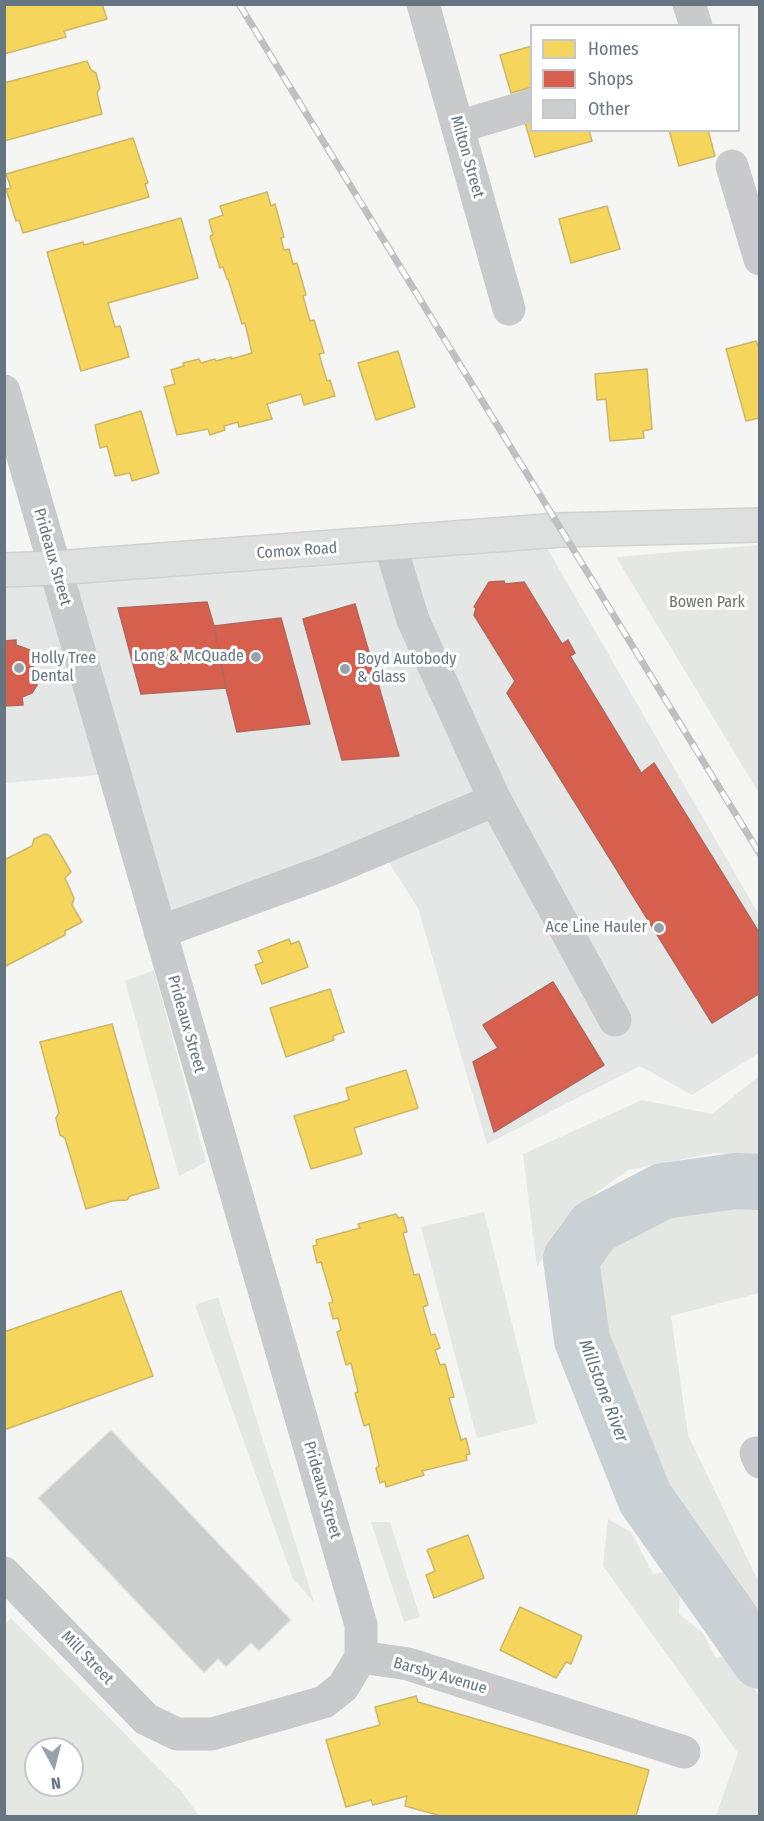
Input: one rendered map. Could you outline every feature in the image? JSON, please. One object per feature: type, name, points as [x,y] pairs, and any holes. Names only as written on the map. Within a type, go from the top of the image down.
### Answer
[{"type":"main road","name":"Comox Road","points":[[589,530],[661,518],[759,507]]},
{"type":"main road","name":"Comox Road","points":[[4,570],[589,530],[759,525]]},
{"type":"street","name":"Milton Street","points":[[423,4],[510,309]]},
{"type":"street","points":[[689,4],[695,24]]},
{"type":"street","points":[[458,127],[530,105]]},
{"type":"street","points":[[732,166],[759,259]]},
{"type":"street","name":"Prideaux Street","points":[[4,391],[361,1625],[361,1657]]},
{"type":"street","points":[[390,544],[413,620],[495,800],[615,1020]]},
{"type":"street","points":[[160,932],[329,870],[495,800]]},
{"type":"street","name":"Mill Street","points":[[4,1572],[146,1719],[177,1734],[212,1734],[324,1702],[343,1687],[361,1657]]},
{"type":"street","name":"Barsby Avenue","points":[[361,1657],[408,1664],[684,1752]]},
{"type":"shaded area","points":[[543,541],[759,915],[759,1053],[692,1095],[640,1066],[487,1144],[418,908],[384,855],[175,922],[122,773],[5,783],[5,578]]},
{"type":"green space","name":"Bowen Park","points":[[760,545],[759,793],[616,557]]},
{"type":"green space","points":[[154,970],[206,1162],[179,1176],[125,981]]},
{"type":"green space","points":[[759,1076],[759,1156],[714,1153],[628,1170],[574,1209],[537,1267],[523,1154],[642,1100],[712,1114]]},
{"type":"green space","points":[[693,1198],[759,1200],[759,1293],[671,1316],[688,1435],[759,1583],[759,1629],[666,1499],[608,1365],[587,1277],[624,1228]]},
{"type":"green space","points":[[484,1212],[537,1423],[477,1438],[421,1227]]},
{"type":"green space","points":[[218,1297],[314,1602],[293,1579],[195,1305]]},
{"type":"green space","points":[[608,1519],[631,1532],[653,1574],[666,1572],[680,1587],[679,1614],[703,1633],[716,1658],[734,1654],[747,1672],[759,1697],[759,1816],[716,1816],[738,1753],[603,1566]]},
{"type":"green space","points":[[371,1522],[390,1522],[420,1617],[404,1622]]},
{"type":"green space","points":[[11,1618],[181,1791],[199,1816],[5,1816],[4,1625]]},
{"type":"building: Homes","points":[[4,4],[102,4],[107,19],[64,31],[66,37],[4,54]]},
{"type":"building: Homes","points":[[530,47],[530,88],[511,93],[500,55]]},
{"type":"building: Homes","points":[[87,61],[91,70],[96,73],[100,88],[97,93],[102,114],[4,141],[4,83]]},
{"type":"building: Homes","points":[[530,118],[530,132],[590,132],[592,141],[535,157],[524,119]]},
{"type":"building: Homes","points":[[670,132],[709,132],[715,156],[679,166]]},
{"type":"building: Homes","points":[[133,138],[148,183],[145,184],[149,197],[23,233],[19,220],[16,221],[6,189],[11,188],[6,174]]},
{"type":"building: Homes","points":[[267,192],[271,206],[275,204],[284,237],[281,238],[284,250],[289,249],[293,264],[297,263],[310,321],[314,320],[324,353],[319,354],[327,381],[330,380],[335,396],[304,405],[301,394],[267,404],[272,419],[239,427],[238,422],[224,426],[225,430],[210,435],[208,429],[177,435],[164,387],[175,384],[171,370],[184,366],[183,363],[199,359],[201,363],[215,359],[216,361],[231,357],[231,359],[252,353],[245,323],[242,324],[223,267],[220,268],[210,236],[213,235],[209,220],[223,215],[220,206]]},
{"type":"building: Homes","points":[[607,206],[620,249],[571,263],[559,219]]},
{"type":"building: Homes","points":[[181,218],[198,278],[108,303],[115,327],[120,326],[129,357],[81,371],[47,252],[83,242],[84,245]]},
{"type":"building: Homes","points":[[756,341],[760,351],[760,418],[746,421],[726,349]]},
{"type":"building: Homes","points":[[398,351],[415,407],[376,420],[358,363]]},
{"type":"building: Homes","points":[[647,369],[652,429],[643,431],[644,438],[610,441],[606,399],[597,400],[595,374]]},
{"type":"building: Homes","points":[[141,411],[159,473],[132,481],[130,473],[115,476],[107,446],[100,448],[95,425]]},
{"type":"building: Homes","points":[[45,834],[50,836],[71,872],[65,878],[74,898],[72,905],[82,922],[65,931],[65,935],[4,967],[4,860],[32,846],[34,839]]},
{"type":"building: Homes","points":[[289,939],[291,944],[299,941],[308,967],[262,984],[255,965],[263,962],[258,951]]},
{"type":"building: Homes","points":[[330,989],[344,1032],[333,1036],[334,1040],[286,1057],[270,1008]]},
{"type":"building: Homes","points":[[112,1024],[159,1188],[130,1196],[127,1200],[112,1201],[86,1209],[65,1138],[60,1135],[56,1118],[59,1113],[40,1042]]},
{"type":"building: Homes","points":[[406,1070],[418,1108],[354,1128],[362,1154],[311,1169],[294,1116],[349,1100],[346,1088]]},
{"type":"building: Homes","points":[[396,1214],[398,1218],[403,1217],[407,1232],[403,1233],[414,1275],[419,1274],[428,1305],[423,1307],[431,1335],[435,1334],[440,1348],[435,1350],[440,1365],[445,1364],[454,1397],[449,1398],[461,1440],[466,1438],[470,1454],[466,1455],[467,1460],[422,1471],[424,1475],[386,1487],[385,1481],[380,1483],[376,1468],[379,1466],[369,1424],[364,1426],[355,1393],[358,1392],[351,1363],[346,1365],[337,1332],[341,1330],[338,1318],[333,1319],[329,1303],[333,1302],[321,1262],[317,1263],[313,1246],[317,1245],[316,1240],[360,1228],[358,1224]]},
{"type":"building: Homes","points":[[121,1291],[153,1376],[4,1430],[4,1332]]},
{"type":"building: Homes","points":[[468,1535],[484,1578],[434,1598],[426,1575],[435,1571],[427,1550]]},
{"type":"building: Homes","points":[[520,1607],[582,1636],[571,1664],[566,1662],[556,1678],[500,1650]]},
{"type":"building: Homes","points":[[416,1696],[418,1702],[649,1770],[636,1816],[441,1816],[405,1806],[407,1796],[373,1805],[371,1800],[346,1807],[326,1740],[380,1725],[375,1707]]},
{"type":"building: Shops","points":[[504,581],[505,584],[524,582],[562,644],[568,640],[575,653],[570,656],[640,774],[654,763],[760,934],[760,993],[712,1023],[507,693],[515,681],[474,615],[476,608],[474,607],[489,582]]},
{"type":"building: Shops","points":[[207,602],[226,688],[141,694],[118,608]]},
{"type":"building: Shops","name":"Boyd Autobody & Glass","points":[[355,604],[399,756],[342,760],[303,619]]},
{"type":"building: Shops","name":"Long & McQuade","points":[[281,618],[310,724],[237,732],[214,626]]},
{"type":"building: Shops","name":"Holly Tree Dental","points":[[16,640],[16,645],[30,650],[37,685],[32,693],[22,697],[23,705],[4,706],[4,641]]},
{"type":"building: Shops","points":[[553,982],[604,1065],[494,1132],[473,1062],[498,1048],[483,1025]]},
{"type":"building: Other","points":[[111,1430],[291,1620],[259,1651],[251,1643],[226,1667],[218,1659],[204,1673],[38,1498]]},
{"type":"waterway","name":"Millstone River","points":[[760,1182],[736,1181],[663,1191],[594,1227],[571,1259],[582,1340],[645,1498],[760,1661]]},
{"type":"railway","points":[[239,4],[760,854]]},
{"type":"place","name":"Long & McQuade","points":[[256,657]]},
{"type":"place","name":"Holly Tree Dental","points":[[19,668]]},
{"type":"place","name":"Boyd Autobody & Glass","points":[[345,669]]},
{"type":"place","name":"Ace Line Hauler","points":[[659,928]]}]
